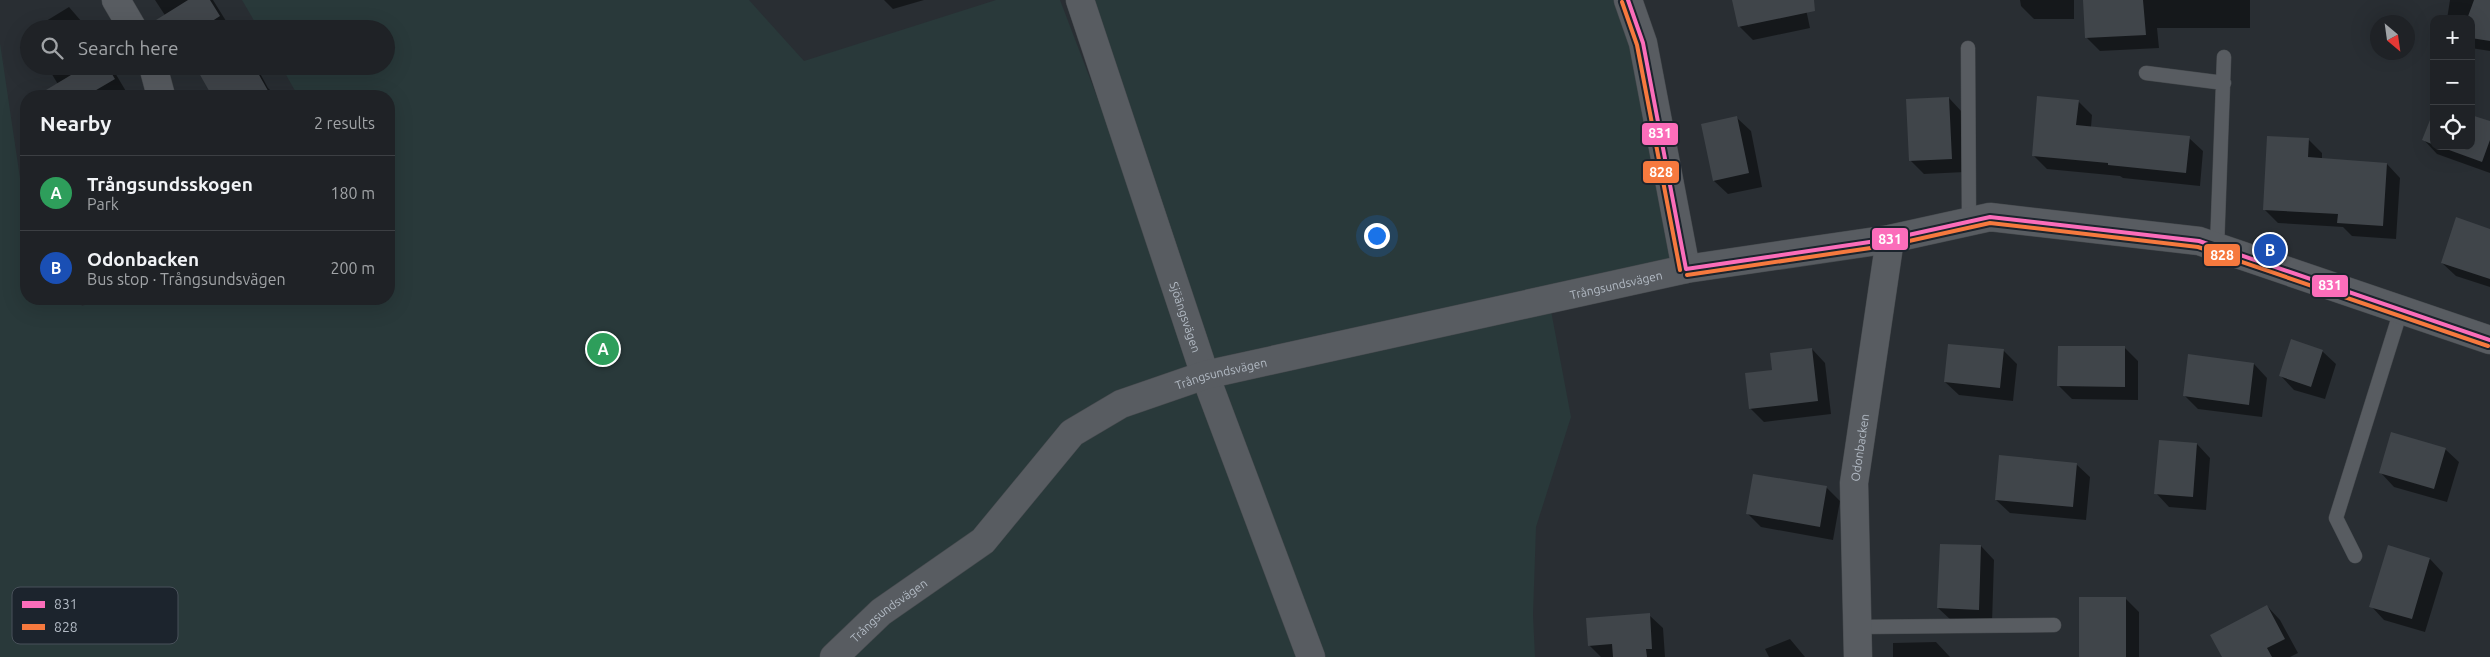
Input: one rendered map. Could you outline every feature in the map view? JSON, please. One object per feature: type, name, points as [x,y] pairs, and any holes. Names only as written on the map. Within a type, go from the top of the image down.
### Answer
[{"type":"street","points":[[116,0],[128,20]]},
{"type":"street","name":"Sjöängsvägen","points":[[1080,0],[1205,375],[1311,657]]},
{"type":"street","points":[[1628,0],[1643,43],[1686,269]]},
{"type":"street","points":[[155,75],[159,90]]},
{"type":"street","name":"Trångsundsvägen","points":[[834,657],[881,612],[983,541],[1072,433],[1120,404],[1205,375],[1686,269],[1890,239],[1990,218],[2199,241],[2490,340]]},
{"type":"street","name":"Odonbacken","points":[[1858,657],[1854,483],[1890,239]]},
{"type":"lane","points":[[1968,48],[1969,222]]},
{"type":"lane","points":[[2217,247],[2224,57]]},
{"type":"lane","points":[[2146,73],[2224,83]]},
{"type":"lane","points":[[2355,556],[2336,518],[2401,310]]},
{"type":"lane","points":[[1857,627],[2054,625]]},
{"type":"shaded area","points":[[242,0],[749,0],[804,61],[996,0],[1060,0],[1262,529],[1080,0],[1628,0],[1686,269],[1549,300],[1571,417],[1536,527],[1533,615],[1535,657],[0,657],[0,43],[20,178],[20,305],[395,305],[395,90],[295,90],[286,75],[395,75],[395,20],[254,20]]},
{"type":"building","points":[[188,0],[210,0],[220,16],[214,20],[156,20]]},
{"type":"building","points":[[1732,0],[1814,0],[1815,11],[1738,27]]},
{"type":"building","points":[[2083,0],[2143,0],[2146,35],[2085,38]]},
{"type":"building","points":[[2474,0],[2490,0],[2490,41],[2475,39],[2475,15],[2468,15]]},
{"type":"building","points":[[71,75],[113,75],[115,79],[96,90],[46,90]]},
{"type":"building","points":[[200,75],[259,75],[268,90],[209,90]]},
{"type":"building","points":[[2037,96],[2079,100],[2076,125],[2190,136],[2186,173],[2032,156]]},
{"type":"building","points":[[1949,97],[1952,159],[1909,161],[1906,99]]},
{"type":"building","points":[[1737,116],[1749,173],[1713,181],[1701,124]]},
{"type":"building","points":[[2475,116],[2490,121],[2490,140],[2482,162],[2449,150],[2475,150]]},
{"type":"building","points":[[2430,120],[2430,143],[2422,140]]},
{"type":"building","points":[[2267,136],[2309,138],[2308,157],[2387,163],[2383,226],[2337,223],[2338,214],[2263,210]]},
{"type":"building","points":[[2456,217],[2490,229],[2490,279],[2441,263]]},
{"type":"building","points":[[2291,339],[2323,350],[2311,387],[2279,376]]},
{"type":"building","points":[[1948,344],[2004,349],[2000,388],[1944,382]]},
{"type":"building","points":[[2058,346],[2125,346],[2125,387],[2057,386]]},
{"type":"building","points":[[1812,348],[1818,401],[1749,409],[1745,373],[1772,370],[1770,353]]},
{"type":"building","points":[[2188,354],[2254,363],[2249,405],[2183,396]]},
{"type":"building","points":[[2391,432],[2446,448],[2434,489],[2379,473]]},
{"type":"building","points":[[2159,440],[2197,443],[2193,497],[2154,494]]},
{"type":"building","points":[[1999,455],[2077,463],[2073,507],[1995,500]]},
{"type":"building","points":[[1753,474],[1827,486],[1820,527],[1746,514]]},
{"type":"building","points":[[1940,544],[1981,545],[1979,610],[1937,608]]},
{"type":"building","points":[[2388,545],[2430,558],[2412,619],[2369,607]]},
{"type":"building","points":[[2079,597],[2126,597],[2126,657],[2079,657]]},
{"type":"building","points":[[2267,605],[2285,639],[2267,648],[2272,657],[2222,657],[2210,635]]},
{"type":"building","points":[[1650,613],[1652,649],[1646,649],[1647,657],[1613,657],[1612,644],[1588,646],[1586,618]]},
{"type":"transit line","name":"831","points":[[1628,0],[1643,43],[1686,269]]},
{"type":"transit line","name":"828","points":[[1622,2],[1637,45],[1680,270]]},
{"type":"transit line","name":"831","points":[[1686,269],[1890,239],[1990,217],[2199,241],[2490,340]]},
{"type":"transit line","name":"828","points":[[1687,275],[1891,245],[1990,223],[2198,247],[2488,346]]},
{"type":"place","name":"Odonbacken","points":[[2270,250]]},
{"type":"place","name":"Trångsundsskogen","points":[[603,349]]}]
